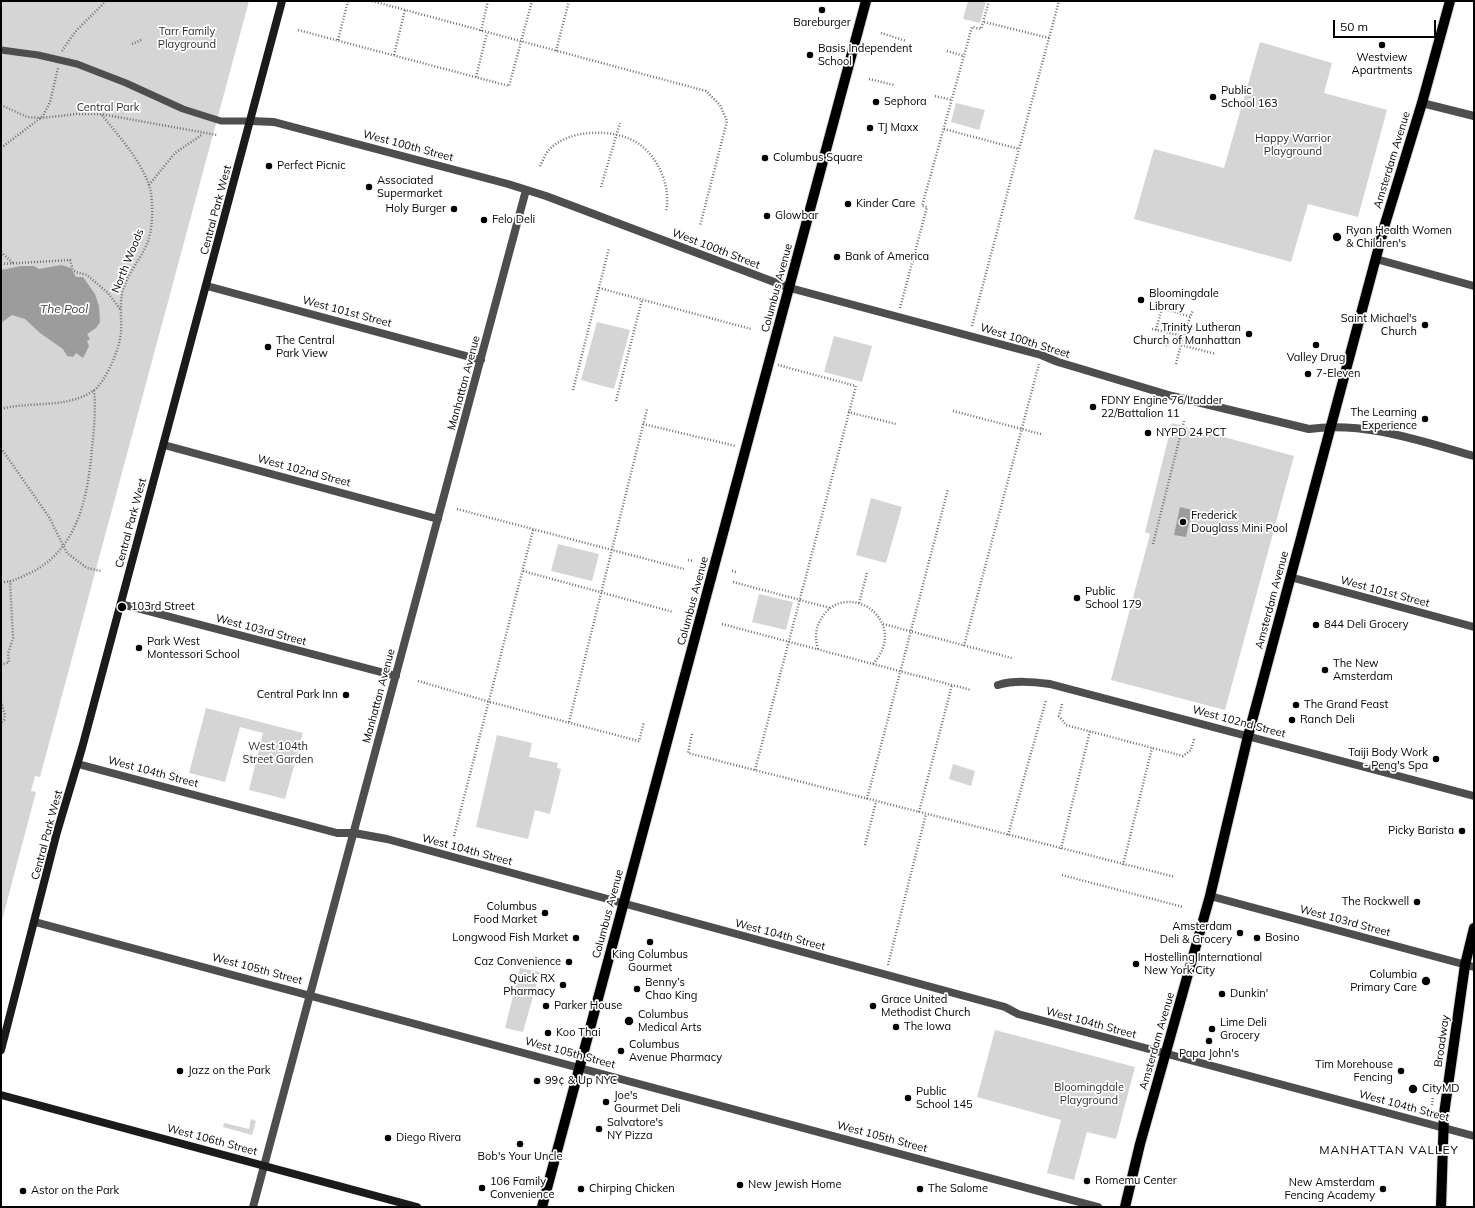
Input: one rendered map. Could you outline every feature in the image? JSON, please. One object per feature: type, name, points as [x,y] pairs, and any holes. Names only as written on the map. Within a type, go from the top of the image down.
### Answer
[{"type":"main road","name":"Central Park West","points":[[1,1050],[57,832],[78,764],[282,1]]},
{"type":"main road","name":"Columbus Avenue","points":[[542,1207],[866,1]]},
{"type":"main road","name":"Amsterdam Avenue","points":[[1125,1207],[1165,1055],[1210,896],[1248,736],[1290,577],[1376,259],[1450,1]]},
{"type":"main road","name":"Broadway","points":[[1442,1207],[1443,1128],[1474,928]]},
{"type":"main road","name":"West 106th Street","points":[[1,1095],[417,1207]]},
{"type":"street","points":[[1422,102],[1474,116]]},
{"type":"street","name":"West 100th Street","points":[[251,121],[274,122],[526,190],[790,288],[1041,355],[1058,362],[1172,396],[1309,429],[1331,426],[1361,427],[1474,456]]},
{"type":"street","name":"Manhattan Avenue","points":[[254,1207],[482,360],[526,190]]},
{"type":"street","points":[[1376,259],[1474,286]]},
{"type":"street","name":"West 101st Street","points":[[207,286],[482,360]]},
{"type":"street","name":"West 102nd Street","points":[[164,445],[438,519]]},
{"type":"street","name":"West 101st Street","points":[[1290,577],[1474,627]]},
{"type":"street","name":"West 103rd Street","points":[[121,604],[396,676]]},
{"type":"street","name":"West 102nd Street","points":[[998,685],[1030,681],[1050,684],[1474,796]]},
{"type":"street","name":"West 104th Street","points":[[78,764],[337,833],[354,833],[387,839],[886,976],[1005,1007],[1018,1014],[1165,1055],[1474,1136]]},
{"type":"street","name":"West 103rd Street","points":[[1210,896],[1469,966]]},
{"type":"street","name":"West 105th Street","points":[[35,922],[1098,1207]]},
{"type":"lane","name":"West 100th Street","points":[[2,50],[38,55],[76,64],[126,83],[169,103],[221,121],[251,121]]},
{"type":"path","points":[[62,51],[75,32],[106,1]]},
{"type":"path","points":[[338,40],[348,1]]},
{"type":"path","points":[[372,1],[706,91],[720,105],[726,115],[727,126],[700,226]]},
{"type":"path","points":[[481,31],[488,1]]},
{"type":"path","points":[[298,30],[509,86],[532,1]]},
{"type":"path","points":[[556,51],[569,1]]},
{"type":"path","points":[[898,317],[927,207],[922,206],[972,27],[982,29],[989,1]]},
{"type":"path","points":[[969,336],[1059,1]]},
{"type":"path","points":[[394,55],[405,10]]},
{"type":"path","points":[[984,22],[1049,38]]},
{"type":"path","points":[[476,77],[487,33]]},
{"type":"path","points":[[881,33],[906,41]]},
{"type":"path","points":[[132,44],[143,39]]},
{"type":"path","points":[[947,51],[964,56]]},
{"type":"path","points":[[1,148],[41,118],[48,106],[58,68]]},
{"type":"path","points":[[869,79],[894,85]]},
{"type":"path","points":[[935,96],[952,100]]},
{"type":"path","points":[[1,105],[27,117],[41,118],[77,114],[101,114],[203,134],[217,135]]},
{"type":"path","name":"North Woods","points":[[94,390],[104,379],[118,348],[121,333],[121,299],[126,283],[149,236],[152,200],[149,185],[134,157],[101,114]]},
{"type":"path","points":[[601,187],[620,123]]},
{"type":"path","points":[[944,129],[1019,149]]},
{"type":"path","points":[[540,166],[550,149],[573,136],[589,132],[630,139],[640,145],[656,163],[667,190],[668,202],[666,212]]},
{"type":"path","points":[[149,185],[175,153],[203,134]]},
{"type":"path","points":[[574,390],[609,248]]},
{"type":"path","points":[[1,252],[14,263]]},
{"type":"path","points":[[1,264],[70,260],[76,272],[87,275],[108,293],[121,309]]},
{"type":"path","points":[[599,288],[750,329]]},
{"type":"path","points":[[616,401],[642,300]]},
{"type":"path","points":[[1156,330],[1162,308],[1191,317]]},
{"type":"path","points":[[1176,364],[1183,336],[1193,310]]},
{"type":"path","points":[[1152,329],[1183,336]]},
{"type":"path","points":[[1137,338],[1170,346]]},
{"type":"path","points":[[1181,345],[1216,354]]},
{"type":"path","points":[[964,646],[1041,355]]},
{"type":"path","points":[[755,770],[856,386],[769,362]]},
{"type":"path","points":[[1,409],[18,405],[50,404],[66,401],[82,397],[94,390],[94,434],[86,497],[74,530],[63,547],[46,563],[36,570],[10,582],[1,582]]},
{"type":"path","points":[[569,722],[647,409]]},
{"type":"path","points":[[953,411],[1041,434]]},
{"type":"path","points":[[848,412],[896,424]]},
{"type":"path","points":[[1153,544],[1184,421]]},
{"type":"path","points":[[643,424],[746,449]]},
{"type":"path","points":[[1,448],[49,517],[67,553],[78,563],[87,568],[101,571]]},
{"type":"path","points":[[867,799],[948,489]]},
{"type":"path","points":[[457,510],[684,569]]},
{"type":"path","points":[[454,836],[490,702],[533,530]]},
{"type":"path","points":[[688,560],[694,562]]},
{"type":"path","points":[[523,571],[673,612]]},
{"type":"path","points":[[859,603],[867,573]]},
{"type":"path","points":[[1,665],[9,662],[8,654],[13,638],[10,582]]},
{"type":"path","points":[[733,582],[831,608]]},
{"type":"path","points":[[819,650],[816,636],[817,628],[824,614],[831,608],[844,603],[859,603],[874,611],[883,624],[885,641],[883,650],[872,664]]},
{"type":"path","points":[[722,624],[971,690]]},
{"type":"path","points":[[883,624],[1012,658]]},
{"type":"path","points":[[418,681],[490,702],[639,741],[644,722]]},
{"type":"path","points":[[919,812],[952,685]]},
{"type":"path","points":[[1008,835],[1046,700]]},
{"type":"path","points":[[1,702],[5,715],[4,720],[1,723]]},
{"type":"path","points":[[1062,704],[1059,716],[1066,725],[1152,748],[1183,756],[1191,750],[1194,739]]},
{"type":"path","points":[[1061,849],[1090,731]]},
{"type":"path","points":[[692,734],[688,753],[1174,878]]},
{"type":"path","points":[[1123,865],[1152,748]]},
{"type":"path","points":[[865,845],[876,802]]},
{"type":"path","points":[[886,976],[926,814]]},
{"type":"path","points":[[1062,875],[1183,906]]},
{"type":"path","points":[[1432,1096],[1432,1104]]},
{"type":"green space","name":"Central Park","points":[[1,1],[249,1],[40,777],[35,776],[31,791],[36,792],[1,924]]},
{"type":"green space","points":[[968,1],[986,1],[980,23],[963,19]]},
{"type":"green space","name":"Happy Warrior Playground","points":[[1260,42],[1332,63],[1324,93],[1387,110],[1358,217],[1308,204],[1291,262],[1134,219],[1154,149],[1224,168]]},
{"type":"green space","points":[[956,103],[985,110],[979,130],[951,122]]},
{"type":"green space","points":[[597,322],[630,330],[614,389],[581,380]]},
{"type":"green space","points":[[834,336],[872,346],[862,382],[824,372]]},
{"type":"green space","points":[[1172,423],[1294,456],[1225,710],[1111,680],[1150,534],[1145,532]]},
{"type":"green space","points":[[871,498],[902,507],[886,563],[856,555]]},
{"type":"green space","points":[[558,544],[599,554],[592,581],[551,571]]},
{"type":"green space","points":[[759,594],[793,602],[786,630],[752,622]]},
{"type":"green space","name":"West 104th Street Garden","points":[[206,708],[303,733],[285,799],[249,790],[263,733],[240,727],[225,782],[189,773]]},
{"type":"green space","points":[[497,735],[532,743],[529,757],[558,763],[557,768],[561,769],[550,814],[535,810],[528,839],[476,827]]},
{"type":"green space","points":[[953,764],[975,771],[971,786],[949,779]]},
{"type":"green space","points":[[520,968],[540,972],[523,1032],[505,1028]]},
{"type":"green space","name":"Bloomingdale Playground","points":[[995,1030],[1135,1067],[1116,1139],[1087,1132],[1074,1180],[1047,1173],[1061,1120],[977,1097]]},
{"type":"green space","points":[[251,1119],[256,1121],[252,1135],[223,1127],[224,1123],[249,1129]]},
{"type":"water","name":"The Pool","points":[[61,265],[71,268],[76,277],[83,277],[95,294],[99,306],[100,322],[96,328],[87,334],[90,339],[87,341],[89,346],[83,358],[76,353],[73,357],[67,356],[63,349],[40,333],[25,319],[12,315],[1,323],[1,270],[21,266],[34,266],[39,269]]},
{"type":"water","name":"Frederick Douglass Mini Pool","points":[[1180,507],[1192,510],[1186,537],[1174,535]]},
{"type":"place","name":"Bareburger","points":[[822,10]]},
{"type":"place","name":"Westview Apartments","points":[[1382,45]]},
{"type":"place","name":"Basis Independent School","points":[[810,55]]},
{"type":"place","name":"Public School 163","points":[[1213,97]]},
{"type":"place","name":"Sephora","points":[[876,102]]},
{"type":"place","name":"TJ Maxx","points":[[870,128]]},
{"type":"place","name":"Columbus Square","points":[[765,158]]},
{"type":"place","name":"Perfect Picnic","points":[[269,166]]},
{"type":"place","name":"Associated Supermarket","points":[[369,187]]},
{"type":"place","name":"Kinder Care","points":[[848,204]]},
{"type":"place","name":"Holy Burger","points":[[454,209]]},
{"type":"place","name":"Glowbar","points":[[767,216]]},
{"type":"place","name":"Felo Deli","points":[[484,220]]},
{"type":"place","name":"Ryan Health Women & Children's","points":[[1337,237]]},
{"type":"place","name":"Bank of America","points":[[837,257]]},
{"type":"place","name":"Bloomingdale Library","points":[[1141,300]]},
{"type":"place","name":"Saint Michael's Church","points":[[1425,325]]},
{"type":"place","name":"Trinity Lutheran Church of Manhattan","points":[[1249,334]]},
{"type":"place","name":"Valley Drug","points":[[1316,345]]},
{"type":"place","name":"The Central Park View","points":[[268,347]]},
{"type":"place","name":"7-Eleven","points":[[1308,374]]},
{"type":"place","name":"FDNY Engine 76/Ladder 22/Battalion 11","points":[[1093,407]]},
{"type":"place","name":"The Learning Experience","points":[[1425,419]]},
{"type":"place","name":"NYPD 24 PCT","points":[[1148,433]]},
{"type":"place","name":"Frederick Douglass Mini Pool","points":[[1183,522]]},
{"type":"place","name":"Public School 179","points":[[1077,598]]},
{"type":"place","name":"103rd Street","points":[[122,607]]},
{"type":"place","name":"844 Deli Grocery","points":[[1316,625]]},
{"type":"place","name":"Park West Montessori School","points":[[139,648]]},
{"type":"place","name":"The New Amsterdam","points":[[1325,670]]},
{"type":"place","name":"Central Park Inn","points":[[346,695]]},
{"type":"place","name":"The Grand Feast","points":[[1296,705]]},
{"type":"place","name":"Ranch Deli","points":[[1292,720]]},
{"type":"place","name":"Taiji Body Work - Peng's Spa","points":[[1436,759]]},
{"type":"place","name":"Picky Barista","points":[[1462,831]]},
{"type":"place","name":"The Rockwell","points":[[1417,902]]},
{"type":"place","name":"Columbus Food Market","points":[[545,913]]},
{"type":"place","name":"Amsterdam Deli & Grocery","points":[[1240,933]]},
{"type":"place","name":"Longwood Fish Market","points":[[576,938]]},
{"type":"place","name":"Bosino","points":[[1257,938]]},
{"type":"place","name":"King Columbus Gourmet","points":[[650,942]]},
{"type":"place","name":"Caz Convenience","points":[[569,962]]},
{"type":"place","name":"Hostelling International New York City","points":[[1136,964]]},
{"type":"place","name":"Columbia Primary Care","points":[[1426,981]]},
{"type":"place","name":"Quick RX Pharmacy","points":[[563,985]]},
{"type":"place","name":"Benny’s Chao King","points":[[637,989]]},
{"type":"place","name":"Dunkin'","points":[[1222,994]]},
{"type":"place","name":"Parker House","points":[[546,1006]]},
{"type":"place","name":"Grace United Methodist Church","points":[[873,1006]]},
{"type":"place","name":"Columbus Medical Arts","points":[[629,1021]]},
{"type":"place","name":"The Iowa","points":[[896,1027]]},
{"type":"place","name":"Lime Deli Grocery","points":[[1212,1029]]},
{"type":"place","name":"Koo Thai","points":[[548,1033]]},
{"type":"place","name":"Papa John's","points":[[1209,1041]]},
{"type":"place","name":"Columbus Avenue Pharmacy","points":[[621,1051]]},
{"type":"place","name":"Jazz on the Park","points":[[180,1071]]},
{"type":"place","name":"Tim Morehouse Fencing","points":[[1401,1071]]},
{"type":"place","name":"99¢ & Up NYC","points":[[537,1081]]},
{"type":"place","name":"CityMD","points":[[1413,1089]]},
{"type":"place","name":"Public School 145","points":[[908,1098]]},
{"type":"place","name":"Joe's Gourmet Deli","points":[[606,1102]]},
{"type":"place","name":"Salvatore's NY Pizza","points":[[599,1129]]},
{"type":"place","name":"Diego Rivera","points":[[388,1138]]},
{"type":"place","name":"Bob's Your Uncle","points":[[520,1144]]},
{"type":"place","name":"Romemu Center","points":[[1087,1181]]},
{"type":"place","name":"New Jewish Home","points":[[740,1185]]},
{"type":"place","name":"106 Family Convenience","points":[[482,1188]]},
{"type":"place","name":"Chirping Chicken","points":[[581,1189]]},
{"type":"place","name":"The Salome","points":[[920,1189]]},
{"type":"place","name":"New Amsterdam Fencing Academy","points":[[1383,1189]]},
{"type":"place","name":"Astor on the Park","points":[[23,1191]]},
{"type":"district","name":"MANHATTAN VALLEY","points":[[1389,1150]]},
{"type":"park label","name":"Tarr Family Playground","points":[[187,38]]}]
